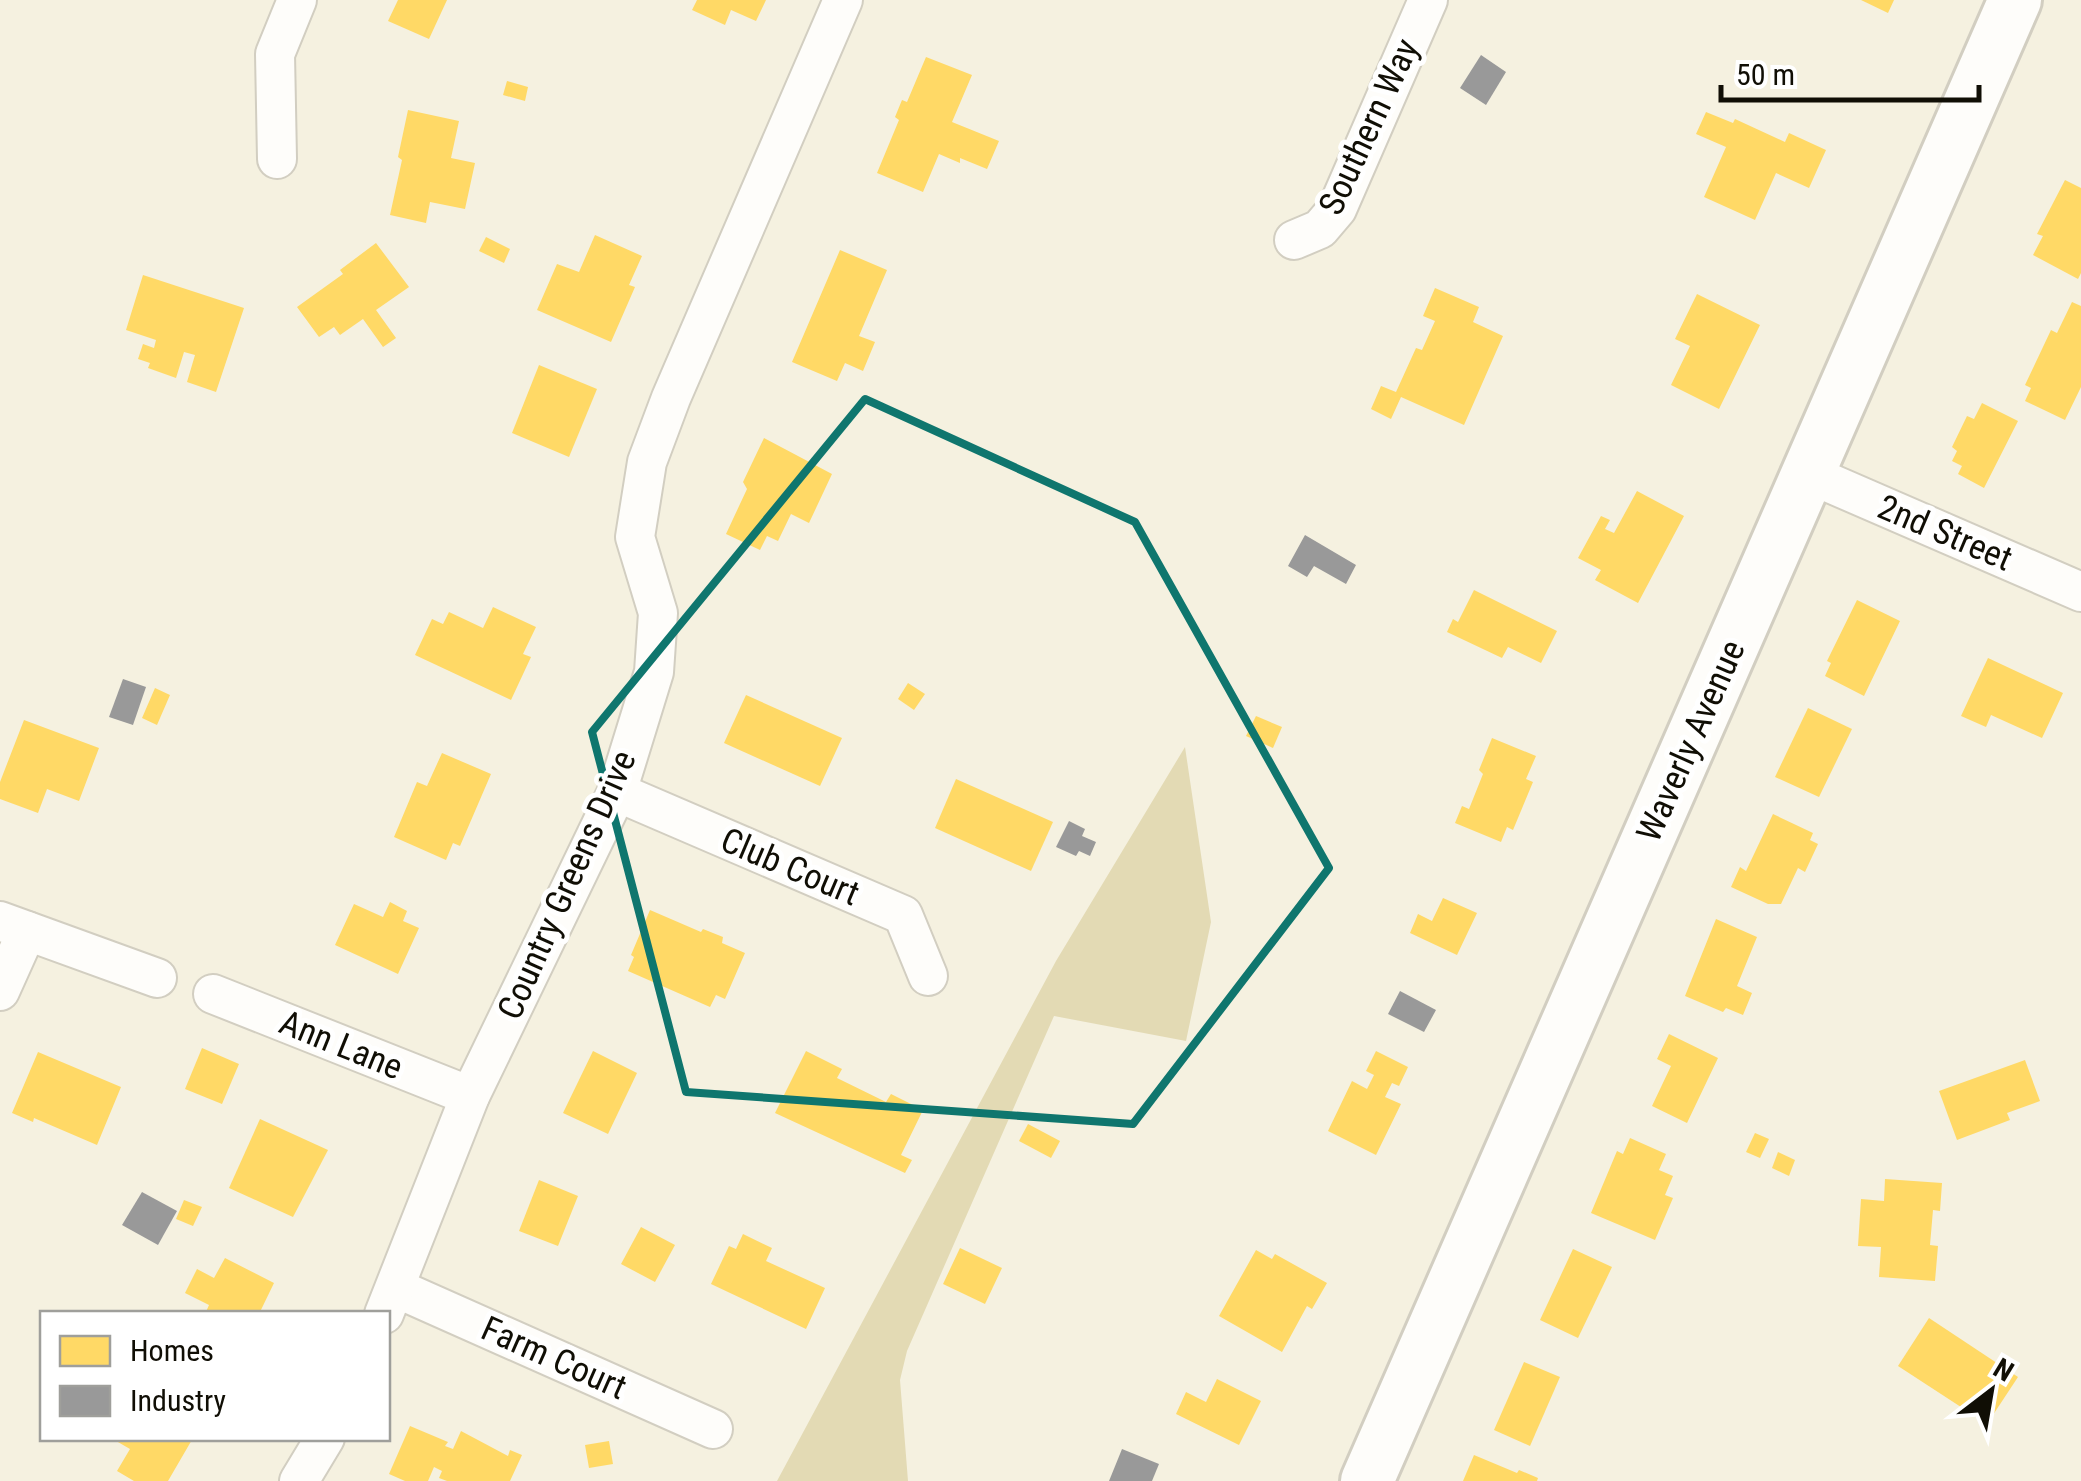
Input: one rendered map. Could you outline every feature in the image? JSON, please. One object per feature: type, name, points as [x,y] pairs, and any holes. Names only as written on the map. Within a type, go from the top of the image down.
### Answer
[{"type":"street","points":[[277,159],[274,54],[298,0]]},
{"type":"street","name":"Country Greens Drive","points":[[390,1300],[470,1096],[616,792],[654,672],[658,613],[635,537],[648,462],[844,0]]},
{"type":"street","name":"Southern Way","points":[[1294,240],[1320,228],[1337,210],[1428,0]]},
{"type":"street","name":"Waverly Avenue","points":[[1367,1481],[2015,0]]},
{"type":"street","name":"2nd Street","points":[[1809,474],[2081,592]]},
{"type":"street","name":"Club Court","points":[[616,792],[903,915],[928,976]]},
{"type":"street","points":[[0,991],[14,926],[157,978]]},
{"type":"street","name":"Ann Lane","points":[[213,994],[470,1096]]},
{"type":"street","name":"Farm Court","points":[[390,1300],[713,1430]]},
{"type":"street","points":[[299,1481],[323,1441]]},
{"type":"highlighted area","points":[[865,399],[1135,522],[1329,868],[1133,1124],[686,1092],[592,732]]},
{"type":"shaded area","points":[[1185,747],[1211,922],[1186,1041],[1054,1016],[907,1351],[900,1380],[908,1481],[777,1481],[1056,961]]},
{"type":"building: Homes","points":[[398,0],[447,0],[429,39],[388,21]]},
{"type":"building: Homes","points":[[697,0],[766,0],[756,21],[731,10],[725,25],[692,10]]},
{"type":"building: Homes","points":[[1861,0],[1894,0],[1888,13]]},
{"type":"building: Homes","points":[[926,57],[972,75],[952,122],[999,141],[987,169],[939,154],[923,192],[877,173],[899,120],[895,117],[902,100],[907,102]]},
{"type":"building: Homes","points":[[507,81],[528,87],[525,101],[503,95]]},
{"type":"building: Homes","points":[[408,110],[459,121],[451,158],[475,163],[465,209],[430,202],[426,223],[390,215]]},
{"type":"building: Homes","points":[[1706,112],[1733,123],[1735,119],[1785,142],[1789,133],[1826,150],[1809,188],[1776,173],[1755,220],[1704,197],[1726,147],[1696,134]]},
{"type":"building: Homes","points":[[2065,180],[2081,188],[2078,279],[2033,255],[2043,236],[2037,234]]},
{"type":"building: Homes","points":[[595,235],[642,256],[629,285],[635,287],[611,342],[537,310],[557,264],[579,272]]},
{"type":"building: Homes","points":[[486,237],[510,249],[504,263],[479,251]]},
{"type":"building: Homes","points":[[376,243],[409,287],[376,310],[396,338],[383,347],[363,319],[340,335],[334,327],[319,337],[297,307],[343,274],[340,270]]},
{"type":"building: Homes","points":[[840,250],[887,270],[859,336],[875,342],[863,371],[845,363],[837,381],[792,362]]},
{"type":"building: Homes","points":[[143,275],[244,308],[216,392],[187,382],[195,355],[184,352],[176,378],[148,368],[150,363],[138,359],[143,344],[154,348],[156,340],[126,330]]},
{"type":"building: Homes","points":[[1435,288],[1479,307],[1473,322],[1503,336],[1464,425],[1401,397],[1391,419],[1371,409],[1381,386],[1396,392],[1416,348],[1422,350],[1435,321],[1423,316]]},
{"type":"building: Homes","points":[[1697,294],[1760,325],[1719,409],[1671,385],[1690,346],[1675,339]]},
{"type":"building: Homes","points":[[2072,302],[2081,306],[2081,387],[2065,420],[2025,401],[2031,388],[2025,385],[2051,330],[2057,333]]},
{"type":"building: Homes","points":[[539,365],[597,389],[569,457],[512,433]]},
{"type":"building: Homes","points":[[1982,403],[2018,421],[1984,488],[1958,474],[1962,466],[1952,461],[1957,451],[1952,447],[1967,416],[1974,419]]},
{"type":"building: Homes","points":[[764,438],[832,474],[809,523],[791,514],[778,541],[767,536],[760,550],[726,534],[747,489],[743,482]]},
{"type":"building: Homes","points":[[1637,491],[1684,516],[1638,603],[1595,580],[1601,570],[1578,558],[1601,516],[1610,520],[1605,529],[1614,533]]},
{"type":"building: Homes","points":[[1474,590],[1557,631],[1541,663],[1508,647],[1502,658],[1447,632],[1453,619],[1458,622]]},
{"type":"building: Homes","points":[[1857,600],[1900,621],[1864,696],[1825,676],[1831,663],[1827,661]]},
{"type":"building: Homes","points":[[493,607],[536,627],[523,654],[531,657],[511,700],[415,655],[432,619],[443,624],[449,612],[483,628]]},
{"type":"building: Homes","points":[[1988,658],[2063,693],[2042,738],[1991,715],[1986,727],[1961,716]]},
{"type":"building: Homes","points":[[908,683],[925,694],[914,710],[898,699]]},
{"type":"building: Homes","points":[[155,688],[170,695],[157,725],[142,718]]},
{"type":"building: Homes","points":[[746,695],[842,738],[820,786],[724,743]]},
{"type":"building: Homes","points":[[1808,708],[1852,729],[1819,797],[1775,777]]},
{"type":"building: Homes","points":[[1256,716],[1282,727],[1273,748],[1246,736]]},
{"type":"building: Homes","points":[[24,720],[99,748],[79,801],[47,789],[38,813],[0,799],[0,782]]},
{"type":"building: Homes","points":[[1492,738],[1536,756],[1526,779],[1533,782],[1513,830],[1507,827],[1501,842],[1455,823],[1462,806],[1469,809]]},
{"type":"building: Homes","points":[[442,753],[491,774],[460,846],[453,843],[446,860],[394,837],[417,782],[427,786]]},
{"type":"building: Homes","points":[[956,779],[1053,822],[1031,871],[935,828]]},
{"type":"building: Homes","points":[[1773,814],[1813,833],[1810,840],[1818,844],[1805,872],[1798,868],[1781,904],[1768,904],[1731,887],[1740,867],[1746,871]]},
{"type":"building: Homes","points":[[1443,898],[1477,913],[1457,955],[1410,933],[1418,914],[1432,921]]},
{"type":"building: Homes","points":[[390,902],[407,911],[403,921],[419,928],[398,974],[335,945],[354,904],[383,917]]},
{"type":"building: Homes","points":[[650,910],[723,937],[722,943],[745,953],[725,999],[716,995],[710,1007],[628,971]]},
{"type":"building: Homes","points":[[1716,919],[1757,937],[1737,986],[1752,993],[1743,1015],[1726,1008],[1723,1012],[1685,996]]},
{"type":"building: Homes","points":[[1669,1034],[1718,1058],[1687,1123],[1652,1106],[1671,1066],[1657,1059]]},
{"type":"building: Homes","points":[[202,1048],[239,1064],[222,1104],[185,1089]]},
{"type":"building: Homes","points":[[593,1051],[637,1073],[608,1134],[563,1113]]},
{"type":"building: Homes","points":[[806,1051],[842,1069],[837,1078],[886,1102],[891,1094],[923,1110],[901,1155],[912,1160],[905,1173],[775,1113]]},
{"type":"building: Homes","points":[[1376,1051],[1408,1067],[1399,1086],[1392,1083],[1385,1097],[1401,1104],[1376,1155],[1328,1131],[1352,1081],[1367,1089],[1374,1075],[1366,1071]]},
{"type":"building: Homes","points":[[38,1052],[121,1087],[97,1145],[34,1118],[33,1122],[12,1113]]},
{"type":"building: Homes","points":[[2025,1060],[2040,1101],[2007,1113],[2010,1120],[1957,1140],[1939,1091]]},
{"type":"building: Homes","points":[[260,1119],[328,1150],[293,1217],[229,1188]]},
{"type":"building: Homes","points":[[1028,1124],[1060,1141],[1051,1158],[1019,1141]]},
{"type":"building: Homes","points":[[1755,1133],[1769,1139],[1760,1158],[1746,1152]]},
{"type":"building: Homes","points":[[1630,1138],[1666,1154],[1659,1170],[1673,1176],[1665,1195],[1673,1198],[1655,1240],[1591,1213],[1617,1151],[1623,1154]]},
{"type":"building: Homes","points":[[1778,1152],[1795,1160],[1789,1176],[1772,1168]]},
{"type":"building: Homes","points":[[1885,1179],[1942,1183],[1940,1211],[1933,1210],[1930,1245],[1938,1246],[1935,1281],[1879,1277],[1881,1247],[1858,1246],[1861,1199],[1884,1201]]},
{"type":"building: Homes","points":[[539,1180],[578,1196],[558,1246],[519,1231]]},
{"type":"building: Homes","points":[[184,1200],[202,1207],[193,1226],[176,1219]]},
{"type":"building: Homes","points":[[641,1227],[675,1245],[655,1282],[621,1264]]},
{"type":"building: Homes","points":[[743,1234],[772,1248],[766,1261],[825,1288],[806,1329],[711,1284],[729,1246],[736,1249]]},
{"type":"building: Homes","points":[[960,1248],[1002,1268],[985,1304],[943,1284]]},
{"type":"building: Homes","points":[[1573,1249],[1612,1267],[1578,1338],[1540,1320]]},
{"type":"building: Homes","points":[[1256,1250],[1272,1259],[1275,1254],[1327,1283],[1312,1309],[1307,1306],[1282,1352],[1219,1316]]},
{"type":"building: Homes","points":[[225,1258],[274,1283],[260,1311],[206,1311],[209,1305],[185,1293],[197,1269],[214,1278]]},
{"type":"building: Homes","points":[[1929,1318],[2018,1377],[1987,1424],[1898,1366]]},
{"type":"building: Homes","points":[[1524,1362],[1560,1377],[1530,1446],[1494,1430]]},
{"type":"building: Homes","points":[[1217,1379],[1261,1401],[1239,1445],[1176,1414],[1186,1392],[1206,1402]]},
{"type":"building: Homes","points":[[410,1426],[448,1442],[445,1446],[453,1449],[461,1431],[508,1456],[510,1450],[522,1455],[510,1481],[447,1481],[439,1478],[442,1471],[434,1467],[428,1481],[405,1481],[389,1474]]},
{"type":"building: Homes","points":[[116,1441],[191,1441],[168,1481],[134,1481],[117,1471],[130,1449]]},
{"type":"building: Homes","points":[[609,1441],[613,1464],[589,1468],[585,1445]]},
{"type":"building: Homes","points":[[1474,1455],[1517,1473],[1519,1470],[1538,1478],[1537,1481],[1463,1481]]},
{"type":"building: Industry","points":[[1481,55],[1506,72],[1486,105],[1460,88]]},
{"type":"building: Industry","points":[[1305,535],[1356,565],[1346,584],[1314,566],[1307,577],[1288,566]]},
{"type":"building: Industry","points":[[123,679],[146,687],[133,725],[109,717]]},
{"type":"building: Industry","points":[[1069,821],[1085,829],[1082,836],[1096,842],[1090,856],[1079,851],[1076,856],[1056,847]]},
{"type":"building: Industry","points":[[1400,991],[1436,1010],[1424,1032],[1388,1014]]},
{"type":"building: Industry","points":[[142,1192],[177,1211],[158,1245],[122,1225]]},
{"type":"building: Industry","points":[[1122,1449],[1159,1464],[1152,1481],[1109,1481]]}]
